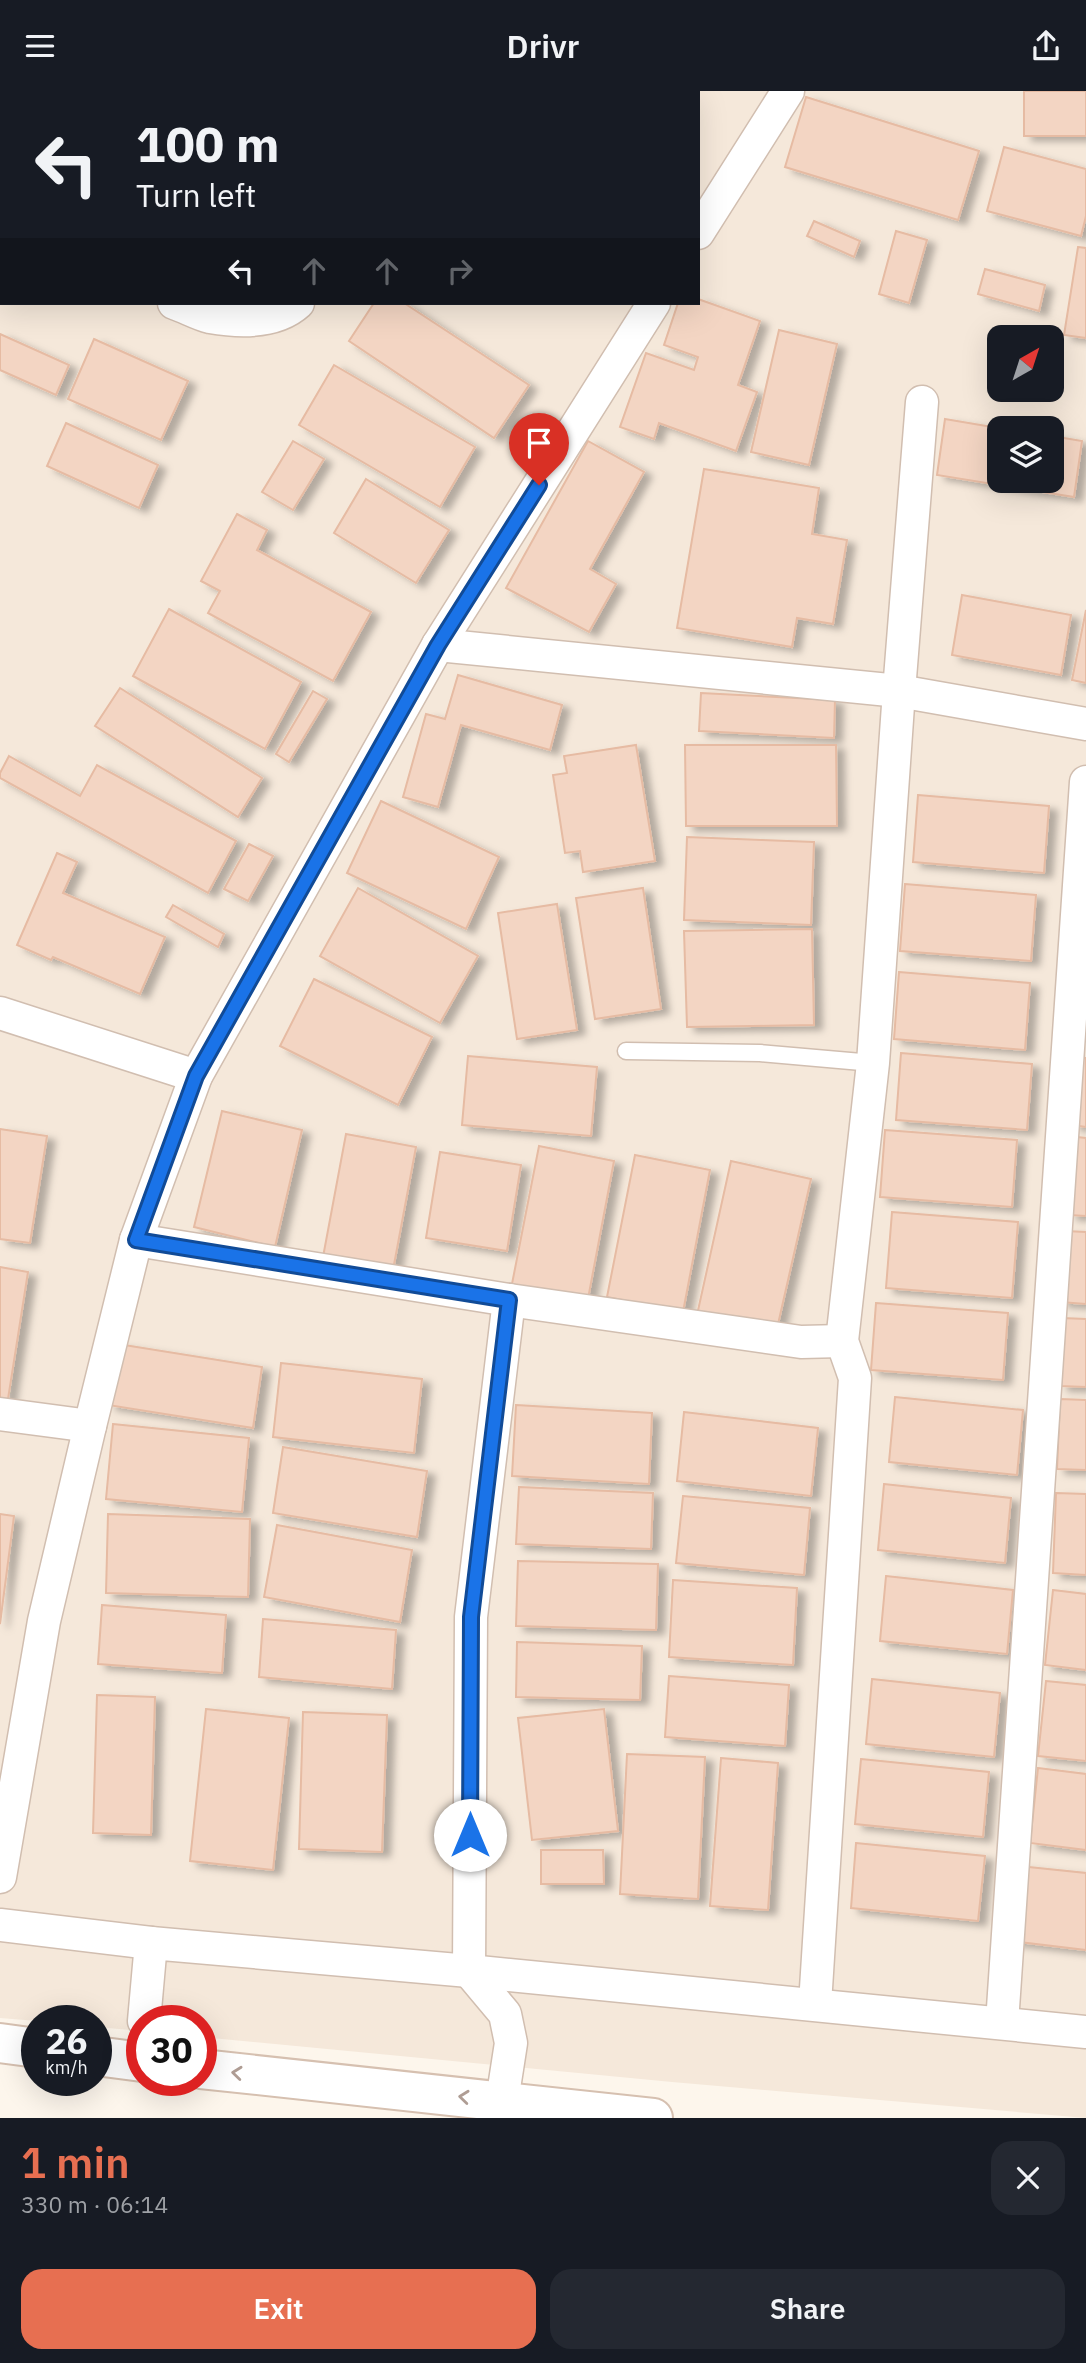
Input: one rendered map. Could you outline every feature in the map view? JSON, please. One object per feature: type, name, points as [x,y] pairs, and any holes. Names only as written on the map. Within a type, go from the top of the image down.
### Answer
[{"type":"main road","points":[[0,2043],[21,2046]]},
{"type":"main road","points":[[217,2071],[653,2118]]},
{"type":"street","points":[[700,230],[788,91]]},
{"type":"street","points":[[179,305],[208,317],[253,321],[288,312],[296,305]]},
{"type":"street","points":[[0,1877],[44,1621],[90,1426],[136,1240],[196,1076],[438,645],[653,305]]},
{"type":"street","points":[[815,2004],[855,1378],[842,1341],[873,1063],[922,402]]},
{"type":"street","points":[[438,645],[899,691],[1086,724]]},
{"type":"street","points":[[1002,2023],[1086,782]]},
{"type":"street","points":[[0,1013],[196,1076]]},
{"type":"street","points":[[136,1240],[509,1300],[801,1342],[842,1341]]},
{"type":"street","points":[[502,2101],[511,2043],[505,2014],[469,1971],[471,1617],[509,1300]]},
{"type":"street","points":[[0,1414],[90,1426]]},
{"type":"street","points":[[0,1925],[151,1943],[469,1971],[1086,2032]]},
{"type":"street","points":[[145,2005],[151,1943]]},
{"type":"lane","points":[[626,1051],[760,1053],[873,1063]]},
{"type":"shaded area","points":[[700,91],[1086,91],[1086,2118],[217,2039],[217,2005],[126,2005],[126,2030],[112,2028],[112,2005],[21,2005],[21,2020],[0,2018],[0,305],[700,305]]},
{"type":"building","points":[[1024,91],[1086,91],[1086,136],[1024,136]]},
{"type":"building","points":[[806,97],[979,151],[958,220],[785,167]]},
{"type":"building","points":[[1004,147],[1086,169],[1086,216],[1081,236],[987,211]]},
{"type":"building","points":[[814,221],[860,241],[854,257],[807,236]]},
{"type":"building","points":[[896,231],[927,240],[909,303],[879,294]]},
{"type":"building","points":[[1078,247],[1086,248],[1086,338],[1064,335]]},
{"type":"building","points":[[985,269],[1045,285],[1039,311],[978,294]]},
{"type":"building","points":[[700,300],[760,321],[738,385],[757,392],[736,451],[659,423],[654,439],[620,427],[646,353],[694,370],[698,357],[664,345],[677,305],[700,305]]},
{"type":"building","points":[[373,305],[407,305],[529,385],[494,438],[349,341]]},
{"type":"building","points":[[779,330],[837,344],[809,465],[751,452]]},
{"type":"building","points":[[0,334],[69,365],[56,395],[0,370]]},
{"type":"building","points":[[94,339],[188,381],[161,440],[68,399]]},
{"type":"building","points":[[334,365],[475,447],[440,507],[299,425]]},
{"type":"building","points":[[945,419],[987,426],[987,483],[937,475]]},
{"type":"building","points":[[66,423],[158,465],[139,508],[47,466]]},
{"type":"building","points":[[1064,438],[1082,441],[1074,497],[1049,493],[1064,493]]},
{"type":"building","points":[[293,441],[324,459],[293,510],[262,492]]},
{"type":"building","points":[[588,441],[644,472],[590,569],[616,584],[589,632],[506,588]]},
{"type":"building","points":[[704,469],[819,488],[812,534],[847,540],[833,624],[797,618],[792,647],[677,628]]},
{"type":"building","points":[[366,479],[449,530],[416,583],[334,533]]},
{"type":"building","points":[[237,514],[267,530],[257,550],[371,612],[333,681],[208,613],[220,591],[201,581]]},
{"type":"building","points":[[962,595],[1071,615],[1061,675],[952,655]]},
{"type":"building","points":[[169,609],[301,682],[265,749],[133,676]]},
{"type":"building","points":[[1086,610],[1086,683],[1072,680]]},
{"type":"building","points":[[458,675],[562,705],[550,750],[461,725],[438,807],[403,797],[426,714],[445,719]]},
{"type":"building","points":[[120,688],[262,778],[238,817],[95,726]]},
{"type":"building","points":[[313,691],[327,699],[289,762],[276,754]]},
{"type":"building","points":[[701,693],[835,700],[834,738],[699,731]]},
{"type":"building","points":[[636,745],[655,861],[583,872],[580,851],[565,853],[553,775],[567,773],[564,756]]},
{"type":"building","points":[[685,745],[836,745],[837,826],[686,826]]},
{"type":"building","points":[[9,756],[80,796],[97,765],[236,841],[208,893],[0,778]]},
{"type":"building","points":[[918,795],[1049,806],[1044,873],[913,862]]},
{"type":"building","points":[[381,801],[499,857],[466,929],[347,873]]},
{"type":"building","points":[[687,837],[814,842],[811,925],[684,920]]},
{"type":"building","points":[[249,844],[273,856],[248,901],[224,889]]},
{"type":"building","points":[[57,853],[77,862],[63,893],[165,937],[140,994],[53,957],[51,960],[17,945]]},
{"type":"building","points":[[905,884],[1036,895],[1031,961],[900,951]]},
{"type":"building","points":[[358,888],[478,956],[440,1023],[320,956]]},
{"type":"building","points":[[643,888],[661,1009],[595,1019],[576,898]]},
{"type":"building","points":[[557,904],[577,1030],[517,1039],[498,913]]},
{"type":"building","points":[[173,905],[224,934],[218,947],[166,917]]},
{"type":"building","points":[[812,929],[814,1025],[687,1027],[684,931]]},
{"type":"building","points":[[899,972],[1030,983],[1025,1050],[894,1039]]},
{"type":"building","points":[[314,979],[432,1037],[398,1105],[280,1046]]},
{"type":"building","points":[[901,1053],[1032,1064],[1027,1130],[896,1120]]},
{"type":"building","points":[[468,1056],[597,1067],[591,1136],[462,1125]]},
{"type":"building","points":[[1078,1058],[1086,1058],[1086,1127],[1072,1125]]},
{"type":"building","points":[[222,1111],[302,1130],[275,1247],[194,1227]]},
{"type":"building","points":[[0,1129],[47,1136],[30,1243],[0,1239]]},
{"type":"building","points":[[885,1130],[1017,1140],[1012,1207],[880,1197]]},
{"type":"building","points":[[346,1134],[416,1147],[393,1270],[323,1257]]},
{"type":"building","points":[[1077,1137],[1086,1138],[1086,1216],[1069,1215]]},
{"type":"building","points":[[539,1146],[614,1161],[587,1304],[511,1289]]},
{"type":"building","points":[[440,1152],[521,1165],[507,1251],[426,1238]]},
{"type":"building","points":[[635,1155],[710,1170],[683,1312],[607,1297]]},
{"type":"building","points":[[731,1161],[811,1179],[776,1333],[697,1315]]},
{"type":"building","points":[[892,1212],[1018,1222],[1012,1298],[886,1288]]},
{"type":"building","points":[[1065,1231],[1086,1232],[1086,1304],[1060,1302]]},
{"type":"building","points":[[0,1267],[28,1272],[8,1399],[0,1398]]},
{"type":"building","points":[[876,1303],[1008,1313],[1003,1380],[871,1370]]},
{"type":"building","points":[[1062,1318],[1086,1319],[1086,1387],[1060,1386]]},
{"type":"building","points":[[118,1344],[262,1367],[253,1428],[108,1405]]},
{"type":"building","points":[[281,1363],[422,1379],[414,1453],[273,1437]]},
{"type":"building","points":[[895,1397],[1023,1410],[1017,1475],[889,1462]]},
{"type":"building","points":[[1060,1399],[1086,1400],[1086,1470],[1057,1469]]},
{"type":"building","points":[[516,1405],[652,1413],[649,1484],[512,1476]]},
{"type":"building","points":[[684,1412],[818,1428],[811,1496],[677,1481]]},
{"type":"building","points":[[113,1424],[249,1438],[242,1512],[106,1499]]},
{"type":"building","points":[[283,1447],[427,1471],[417,1537],[273,1513]]},
{"type":"building","points":[[884,1484],[1011,1498],[1005,1563],[878,1550]]},
{"type":"building","points":[[519,1487],[653,1493],[651,1549],[516,1544]]},
{"type":"building","points":[[1056,1493],[1086,1494],[1086,1575],[1053,1573]]},
{"type":"building","points":[[683,1496],[810,1508],[804,1575],[676,1563]]},
{"type":"building","points":[[0,1514],[14,1516],[0,1624]]},
{"type":"building","points":[[108,1514],[250,1519],[248,1597],[106,1593]]},
{"type":"building","points":[[277,1525],[412,1550],[400,1622],[264,1597]]},
{"type":"building","points":[[518,1561],[658,1564],[656,1630],[516,1626]]},
{"type":"building","points":[[886,1576],[1013,1590],[1007,1654],[880,1641]]},
{"type":"building","points":[[673,1580],[797,1588],[793,1665],[669,1657]]},
{"type":"building","points":[[1053,1590],[1086,1594],[1086,1670],[1045,1665]]},
{"type":"building","points":[[102,1605],[226,1615],[222,1673],[98,1664]]},
{"type":"building","points":[[263,1619],[396,1630],[392,1689],[259,1677]]},
{"type":"building","points":[[517,1642],[642,1646],[640,1700],[516,1697]]},
{"type":"building","points":[[669,1676],[789,1685],[785,1746],[665,1737]]},
{"type":"building","points":[[872,1679],[1000,1693],[994,1757],[866,1744]]},
{"type":"building","points":[[1046,1681],[1086,1685],[1086,1761],[1038,1756]]},
{"type":"building","points":[[97,1695],[155,1697],[151,1835],[93,1833]]},
{"type":"building","points":[[206,1709],[289,1718],[273,1870],[190,1861]]},
{"type":"building","points":[[604,1709],[618,1831],[532,1840],[518,1718]]},
{"type":"building","points":[[303,1712],[387,1715],[382,1852],[299,1849]]},
{"type":"building","points":[[627,1754],[705,1757],[698,1899],[620,1894]]},
{"type":"building","points":[[721,1758],[778,1763],[768,1910],[710,1906]]},
{"type":"building","points":[[861,1759],[989,1772],[983,1837],[855,1824]]},
{"type":"building","points":[[1038,1768],[1086,1774],[1086,1850],[1030,1843]]},
{"type":"building","points":[[856,1843],[985,1856],[978,1921],[851,1908]]},
{"type":"building","points":[[541,1850],[603,1850],[604,1884],[541,1884]]},
{"type":"building","points":[[1019,1866],[1086,1873],[1086,1950],[1011,1941]]},
{"type":"route","points":[[470,1835],[471,1617],[509,1300],[136,1240],[196,1076],[438,645],[539,485]]}]
